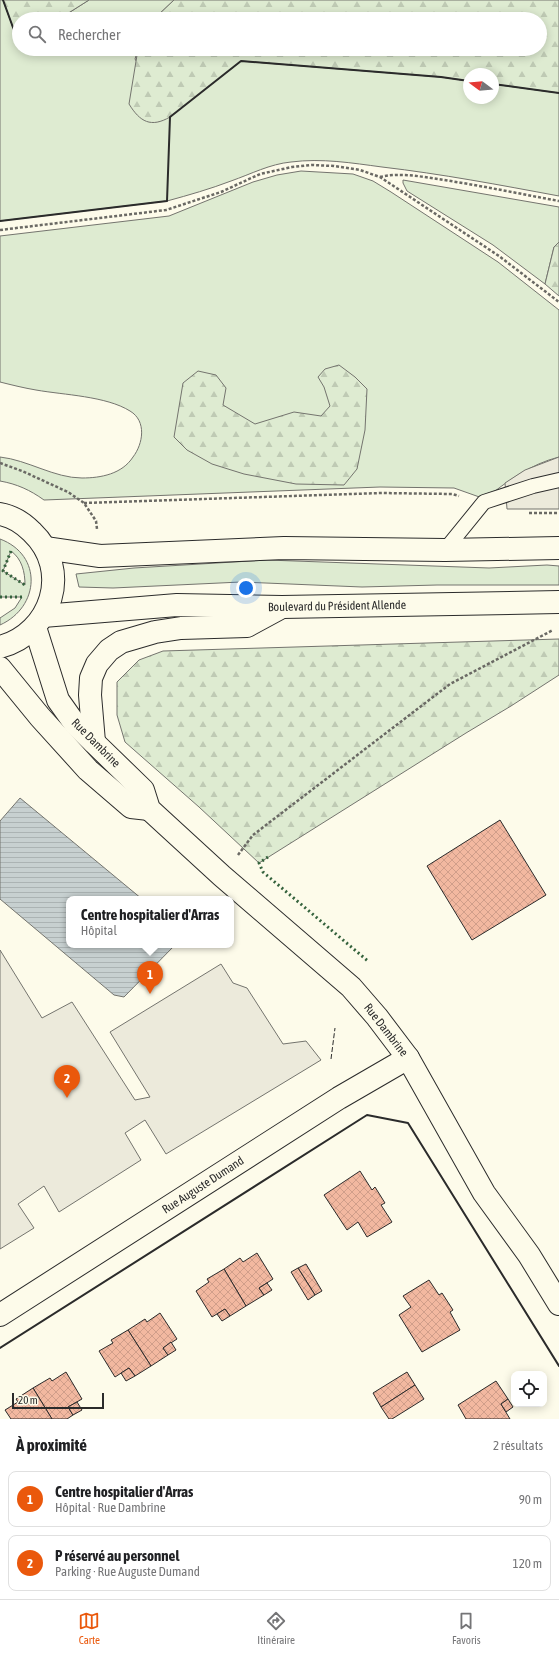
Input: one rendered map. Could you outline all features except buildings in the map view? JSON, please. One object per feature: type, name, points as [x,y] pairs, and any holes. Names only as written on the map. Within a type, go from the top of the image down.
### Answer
[{"type":"street","points":[[0,514],[16,520],[28,527],[37,537],[45,548],[50,559],[53,582],[50,599],[39,621],[27,635],[17,641],[0,647]]},
{"type":"street","points":[[45,548],[100,556],[284,548],[445,550],[559,548]]},
{"type":"street","name":"Boulevard du Président Allende","points":[[39,621],[177,605],[282,607],[559,602]]},
{"type":"street","points":[[94,742],[90,695],[91,678],[97,664],[109,650],[121,642],[155,632],[181,628],[246,626],[282,607]]},
{"type":"street","name":"Rue Dambrine","points":[[39,621],[58,700],[75,724],[143,790],[150,809],[222,876],[351,988],[378,1017],[408,1058],[484,1193],[529,1255],[559,1304]]},
{"type":"street","name":"Rue Dambrine","points":[[0,668],[50,728],[88,770],[131,807],[150,809]]},
{"type":"street","name":"Rue Auguste Dumand","points":[[0,1315],[339,1098],[408,1058]]},
{"type":"lane","points":[[445,550],[484,502],[534,486],[559,480]]},
{"type":"path","points":[[0,230],[166,210],[221,192],[260,174],[292,167],[312,165],[334,166],[360,170],[380,177],[499,256],[559,302]]},
{"type":"path","points":[[380,177],[392,174],[414,176],[477,185],[559,201]]},
{"type":"path","points":[[84,502],[382,493],[452,494],[484,502]]},
{"type":"path","points":[[222,876],[253,835],[450,684],[559,627]]},
{"type":"green space","points":[[0,0],[3,0],[12,25],[12,56],[136,56],[135,59],[170,117],[241,61],[441,77],[463,80],[463,104],[499,104],[499,85],[559,93],[559,196],[471,180],[404,170],[337,162],[303,161],[283,163],[268,167],[215,187],[167,201],[0,221]]},
{"type":"green space","points":[[3,0],[89,0],[70,12],[12,12],[12,25]]},
{"type":"green space","points":[[89,0],[174,0],[161,12],[70,12]]},
{"type":"green space","points":[[174,0],[559,0],[559,93],[499,85],[499,68],[463,68],[463,80],[441,77],[241,61],[170,117],[163,120],[157,122],[146,121],[137,115],[129,104],[137,56],[547,56],[547,12],[161,12]]},
{"type":"green space","points":[[301,171],[353,174],[373,181],[498,262],[559,310],[559,457],[539,464],[520,474],[485,499],[454,488],[380,487],[44,500],[23,488],[0,481],[0,457],[72,477],[89,478],[110,474],[123,467],[133,457],[139,446],[142,433],[139,421],[135,415],[120,406],[109,402],[36,390],[0,382],[0,236],[169,216],[253,182],[277,175]]},
{"type":"green space","points":[[403,180],[559,207],[559,242],[554,247],[545,284],[493,245],[407,191]]},
{"type":"green space","points":[[559,242],[559,296],[545,284],[554,247]]},
{"type":"green space","points":[[339,365],[355,377],[367,389],[365,430],[357,469],[344,485],[296,484],[244,474],[212,464],[187,450],[174,437],[183,383],[198,371],[216,375],[226,388],[223,405],[255,424],[294,412],[321,416],[330,406],[324,387],[318,377],[325,369]]},
{"type":"green space","points":[[0,539],[14,547],[24,557],[29,568],[31,581],[29,594],[23,606],[13,617],[0,625],[0,618],[15,608],[22,597],[0,597]],"holes":[[[11,551],[15,554],[22,566],[25,585],[3,571]]]},
{"type":"green space","points":[[267,560],[489,568],[547,565],[559,566],[559,585],[437,585],[362,587],[241,582],[113,588],[79,587],[76,574],[134,568]]},
{"type":"green space","points":[[559,639],[559,675],[259,863],[199,807],[125,742],[117,715],[117,682],[139,660],[163,651]]},
{"type":"shaded area","points":[[559,457],[559,509],[507,509],[505,483],[525,470]]},
{"type":"shaded area","points":[[20,798],[138,896],[66,896],[66,948],[172,948],[124,997],[114,995],[0,899],[0,821]]},
{"type":"shaded area","points":[[0,950],[42,1018],[72,1002],[135,1100],[150,1097],[110,1032],[221,964],[233,983],[247,988],[283,1044],[306,1041],[321,1060],[166,1154],[145,1120],[125,1133],[141,1160],[59,1212],[44,1186],[18,1204],[34,1228],[0,1249]]},
{"type":"hedge","points":[[11,551],[3,571],[25,585]]},
{"type":"hedge","points":[[0,597],[22,597]]},
{"type":"hedge","points":[[268,857],[259,863],[263,872],[369,962]]},
{"type":"fence","points":[[331,1059],[335,1028]]},
{"type":"wall","points":[[3,0],[12,25]]},
{"type":"wall","points":[[0,221],[167,201],[170,117],[241,61],[441,77],[463,80]]},
{"type":"wall","points":[[499,85],[559,93]]},
{"type":"wall","points":[[0,1348],[367,1115],[408,1123],[559,1366]]},
{"type":"place","name":"Centre hospitalier d'Arras","points":[[150,994]]},
{"type":"place","name":"P réservé au personnel","points":[[67,1098]]}]
